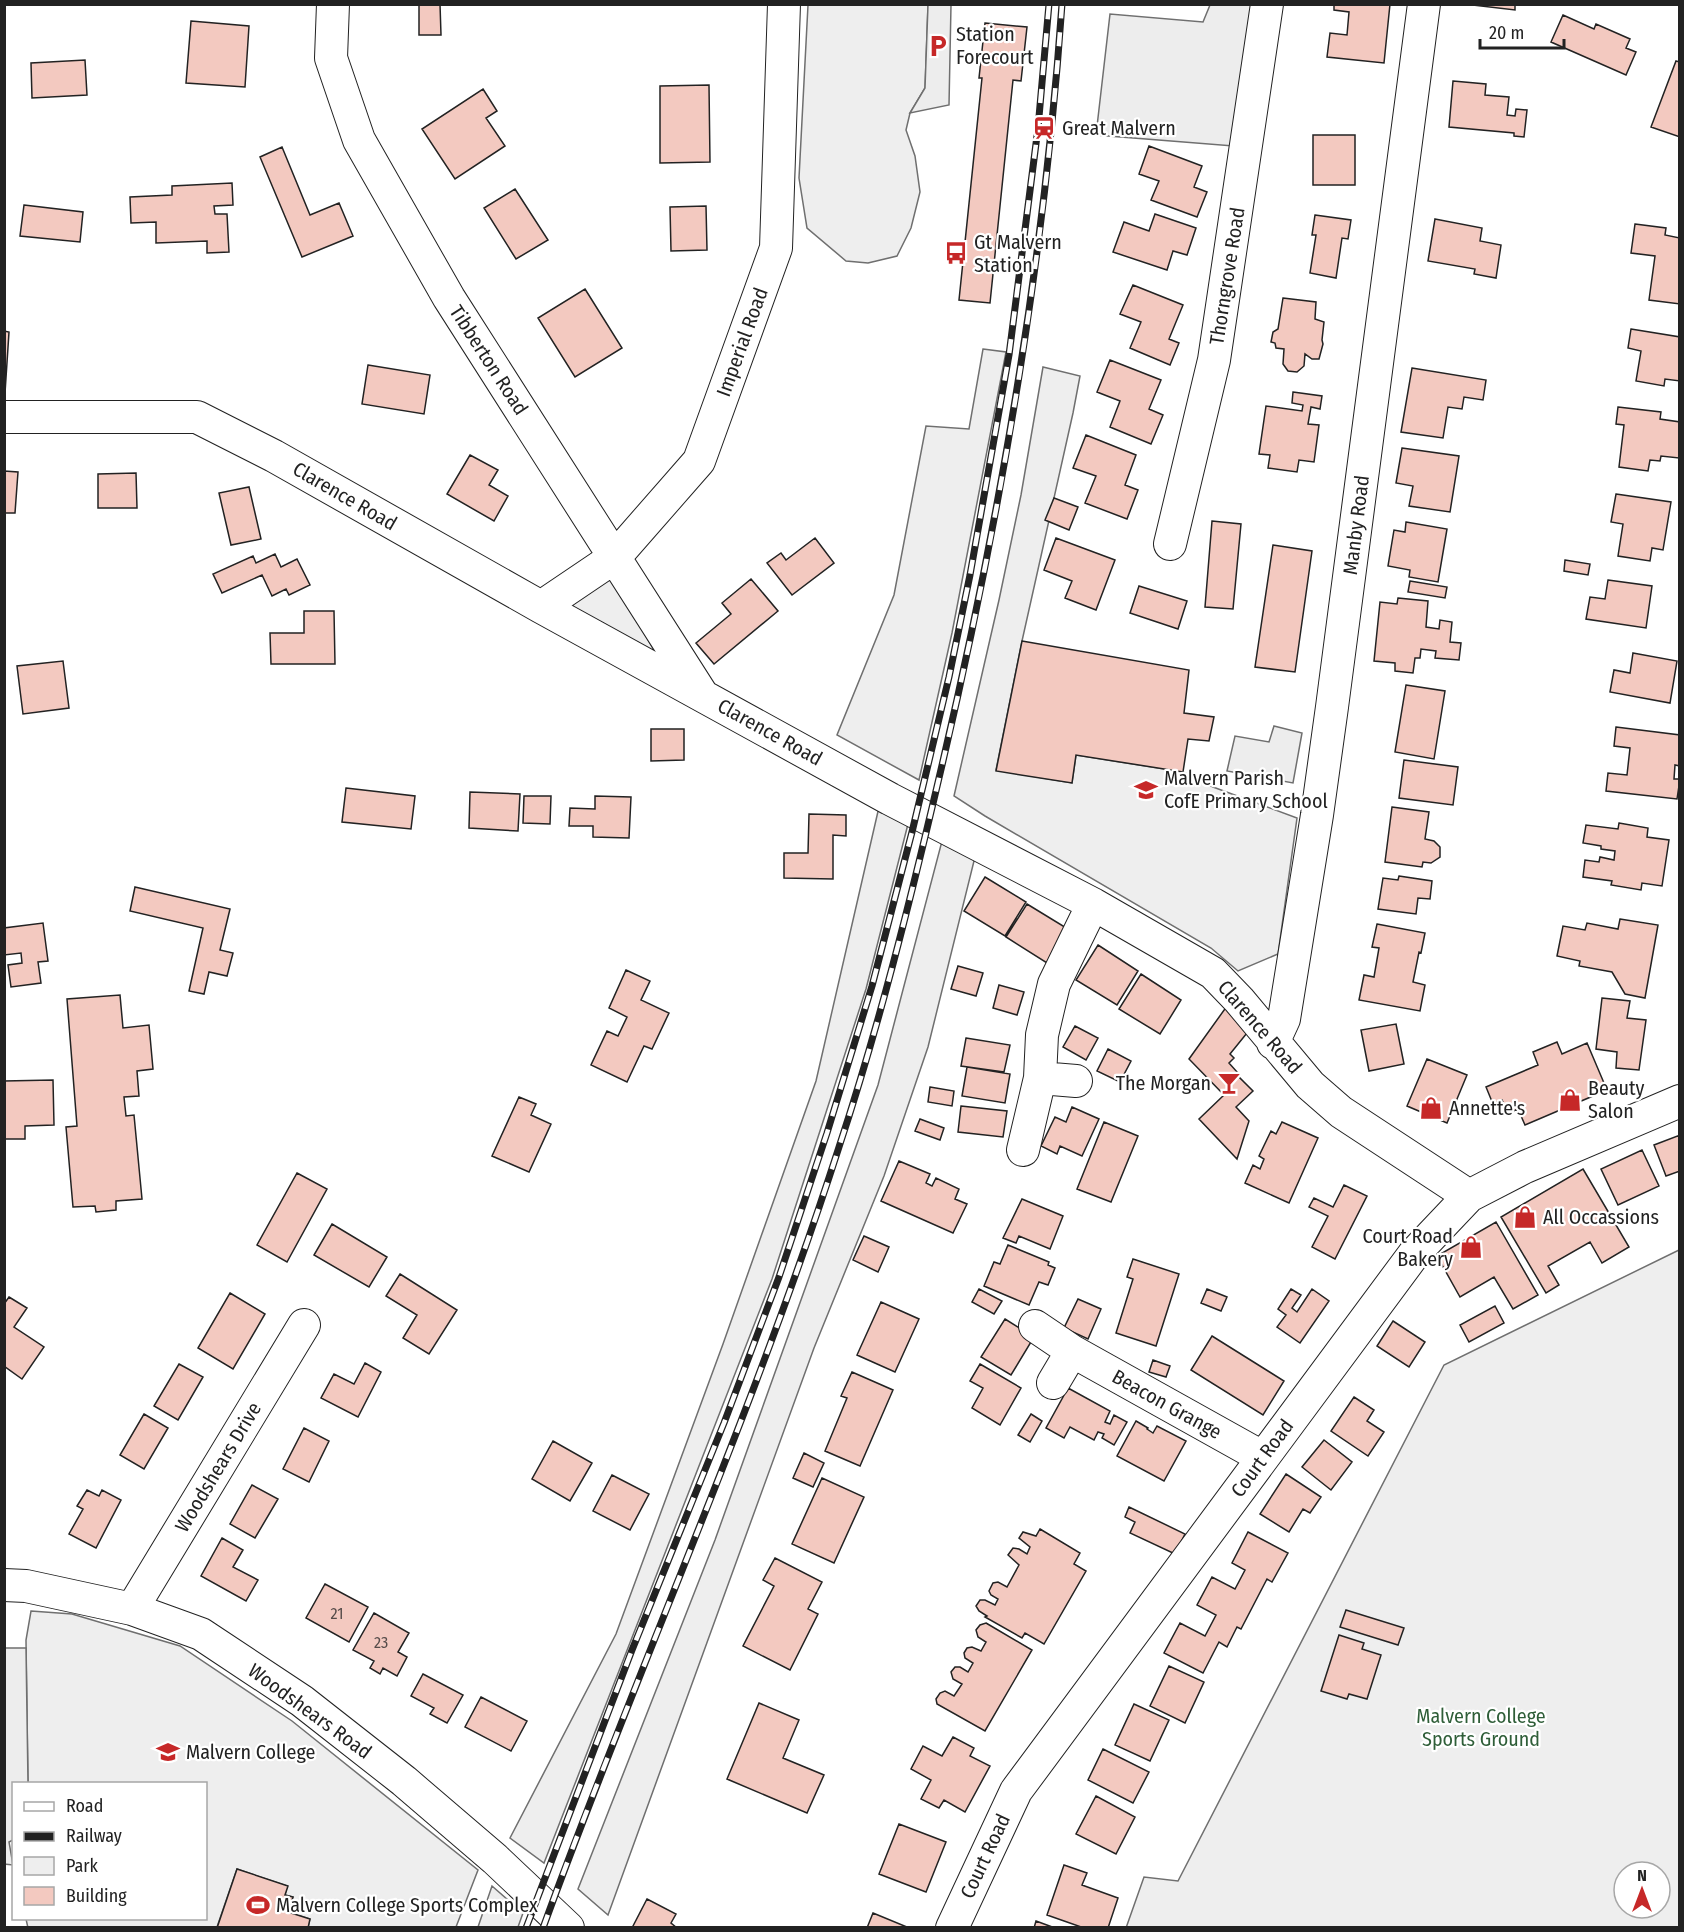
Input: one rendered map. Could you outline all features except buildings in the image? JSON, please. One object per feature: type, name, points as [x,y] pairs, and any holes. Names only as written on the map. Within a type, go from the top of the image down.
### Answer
[{"type":"street","name":"Tibberton Road","points":[[333,4],[331,58],[359,140],[449,298],[702,694]]},
{"type":"street","name":"Imperial Road","points":[[541,608],[615,557],[699,461],[776,248],[784,4]]},
{"type":"street","name":"Thorngrove Road","points":[[1170,544],[1214,360],[1267,4]]},
{"type":"street","name":"Manby Road","points":[[1273,1043],[1284,1019],[1318,804],[1424,4]]},
{"type":"street","name":"Clarence Road","points":[[4,417],[197,417],[274,456],[541,608],[702,694],[890,799],[1093,904],[1212,974],[1239,1000],[1310,1085],[1341,1112],[1469,1196]]},
{"type":"street","points":[[1023,1150],[1040,1078],[1042,1035],[1054,984],[1093,904]]},
{"type":"street","points":[[1040,1078],[1076,1081]]},
{"type":"street","name":"Court Road","points":[[952,1928],[1016,1791],[1414,1254],[1469,1196],[1526,1167],[1680,1101]]},
{"type":"street","name":"Woodshears Drive","points":[[132,1609],[304,1325]]},
{"type":"street","name":"Beacon Grange","points":[[1035,1326],[1072,1351],[1262,1457]]},
{"type":"street","points":[[1053,1383],[1072,1351]]},
{"type":"street","name":"Woodshears Road","points":[[4,1586],[26,1586],[132,1609],[201,1634],[302,1701],[404,1780],[495,1859],[568,1928]]},
{"type":"green space","points":[[808,5],[928,5],[925,88],[910,113],[906,130],[915,156],[920,192],[911,228],[897,256],[868,263],[846,261],[807,228],[799,178]]},
{"type":"green space","points":[[983,349],[1006,352],[952,633],[919,780],[837,735],[894,595],[926,426],[969,429]]},
{"type":"green space","points":[[1043,367],[1080,376],[996,770],[1072,783],[1076,755],[1183,772],[1213,787],[1297,818],[1278,954],[1238,971],[1211,948],[954,796],[1021,495]]},
{"type":"green space","points":[[611,575],[655,652],[563,607]]},
{"type":"green space","points":[[879,807],[908,824],[866,989],[772,1279],[544,1863],[510,1838],[616,1634],[723,1344],[816,1081]]},
{"type":"green space","points":[[942,841],[975,857],[928,1047],[884,1176],[814,1348],[608,1915],[578,1889],[715,1540],[878,1085]]},
{"type":"green space","name":"Malvern College Sports Ground","points":[[1679,1250],[1679,1927],[1126,1928],[1144,1877],[1178,1881],[1444,1365]]},
{"type":"green space","name":"Malvern College","points":[[31,1611],[72,1614],[180,1646],[292,1721],[478,1870],[456,1927],[308,1927],[310,1919],[288,1912],[293,1897],[285,1895],[287,1886],[237,1869],[217,1927],[28,1928],[26,1920],[207,1920],[207,1782],[28,1782],[26,1640]]},
{"type":"green space","points":[[492,1886],[523,1913],[518,1927],[478,1927]]},
{"type":"shaded area","name":"Station Forecourt","points":[[928,5],[951,5],[949,105],[910,113],[925,88]]},
{"type":"shaded area","points":[[1210,5],[1267,5],[1246,147],[1096,135],[1110,14],[1203,22]]},
{"type":"shaded area","points":[[1274,726],[1302,733],[1293,783],[1227,771],[1235,736],[1269,742]]},
{"type":"shaded area","points":[[5,1648],[26,1648],[28,1782],[12,1782],[12,1840],[9,1842],[12,1865],[4,1864]]},
{"type":"railway","points":[[526,1928],[632,1650],[724,1423],[779,1277],[827,1133],[872,986],[949,677],[970,575],[1009,355],[1038,128],[1049,4]]},
{"type":"railway","points":[[543,1928],[617,1733],[733,1441],[806,1246],[839,1147],[893,964],[961,683],[1000,491],[1044,200],[1062,4]]},
{"type":"place","name":"Station Forecourt","points":[[938,46]]},
{"type":"place","name":"Great Malvern","points":[[1044,128]]},
{"type":"place","name":"Gt Malvern Station","points":[[956,253]]},
{"type":"place","name":"Malvern Parish CofE Primary School","points":[[1146,790]]},
{"type":"place","name":"The Morgan","points":[[1229,1083]]},
{"type":"place","name":"Beauty Salon","points":[[1570,1100]]},
{"type":"place","name":"Annette's","points":[[1431,1108]]},
{"type":"place","name":"All Occassions","points":[[1525,1217]]},
{"type":"place","name":"Court Road Bakery","points":[[1471,1247]]},
{"type":"place","name":"Malvern College","points":[[168,1752]]},
{"type":"place","name":"Malvern College Sports Complex","points":[[258,1905]]}]
